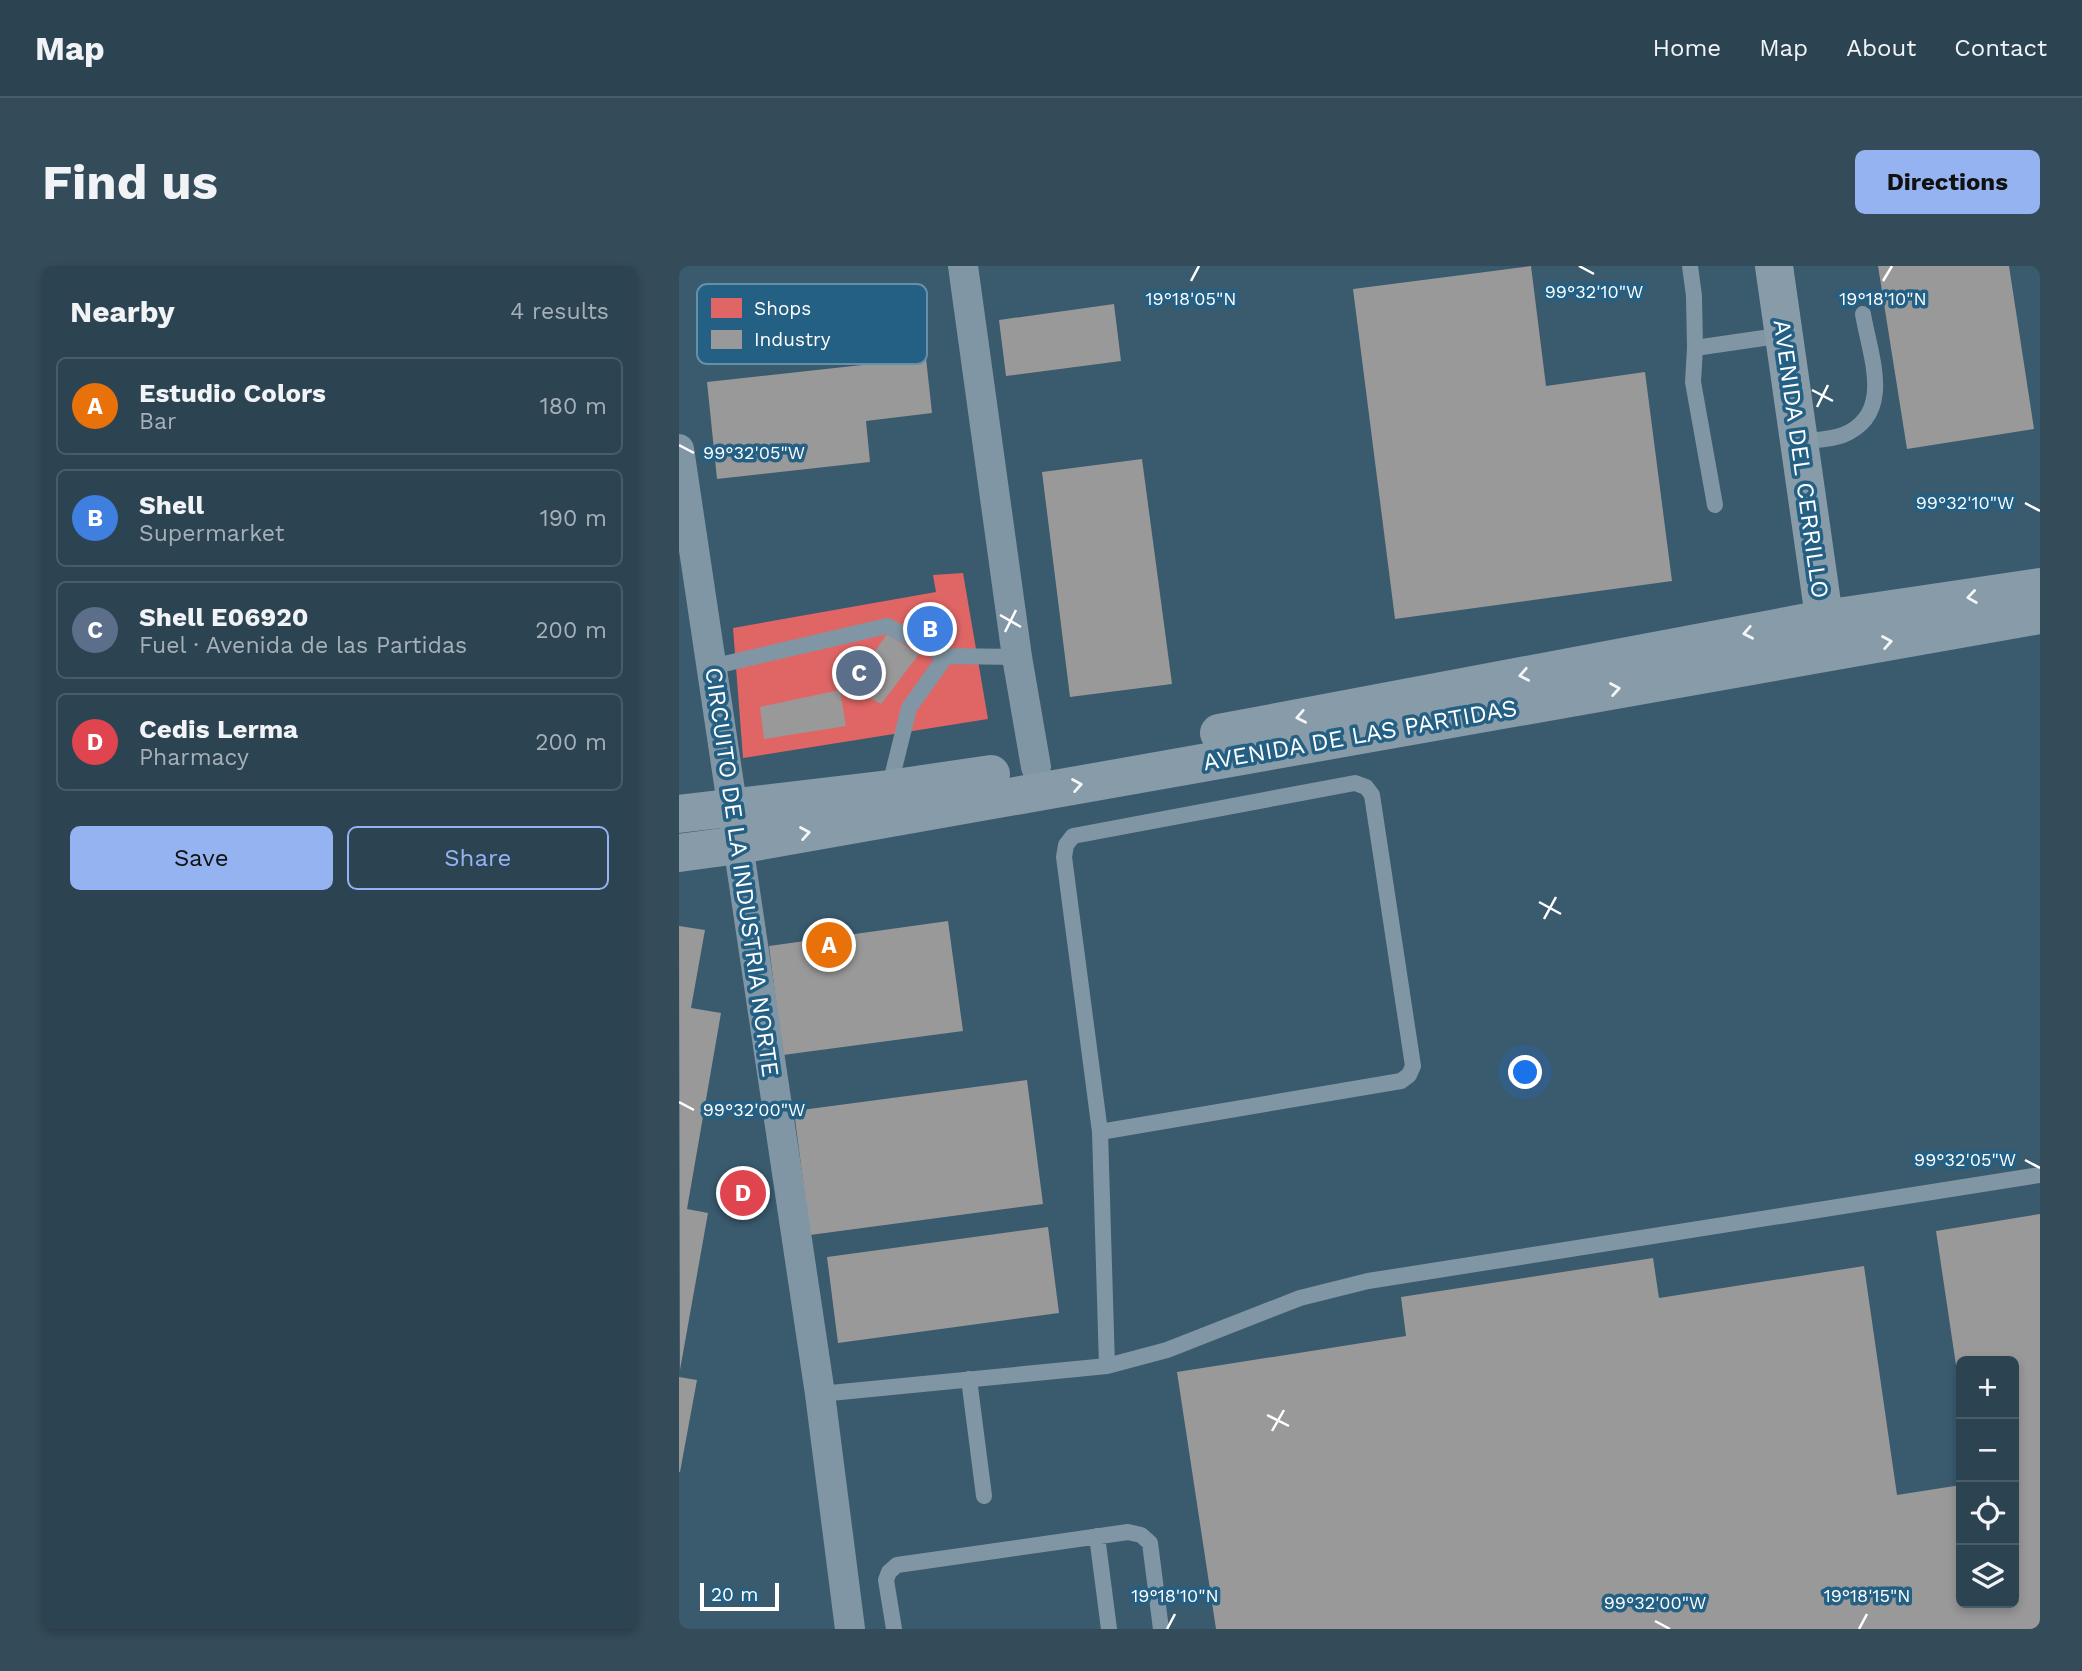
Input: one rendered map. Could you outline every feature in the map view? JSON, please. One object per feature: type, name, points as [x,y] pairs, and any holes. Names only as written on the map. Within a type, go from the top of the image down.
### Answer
[{"type":"main road","name":"AVENIDA DEL CERRILLO","points":[[1773,266],[1826,635]]},
{"type":"main road","name":"AVENIDA DE LAS PARTIDAS","points":[[679,853],[738,845],[1826,635],[2040,587]]},
{"type":"main road","name":"AVENIDA DE LAS PARTIDAS","points":[[679,814],[889,789],[1036,767],[1826,635],[2040,615]]},
{"type":"street","points":[[963,266],[1017,657],[1036,767]]},
{"type":"street","name":"CIRCUITO DE LA INDUSTRIA NORTE","points":[[679,449],[820,1394],[850,1629]]},
{"type":"lane","points":[[1690,266],[1694,296],[1693,382],[1715,505]]},
{"type":"lane","points":[[1799,442],[1841,436],[1864,424],[1873,407],[1877,391],[1863,314]]},
{"type":"lane","points":[[1695,348],[1784,335]]},
{"type":"lane","points":[[711,667],[887,626],[946,656],[1017,657]]},
{"type":"lane","points":[[889,789],[909,708],[946,656]]},
{"type":"lane","points":[[1100,1132],[1401,1081],[1409,1075],[1413,1066],[1409,1039],[1372,795],[1366,787],[1355,783],[1073,836],[1066,845],[1064,857],[1100,1132],[1107,1366]]},
{"type":"lane","points":[[820,1394],[1107,1366],[1167,1350],[1300,1298],[1368,1281],[2040,1175]]},
{"type":"lane","points":[[969,1380],[984,1496]]},
{"type":"lane","points":[[894,1629],[886,1580],[897,1565],[1128,1532],[1141,1535],[1150,1543],[1161,1629]]},
{"type":"lane","points":[[1097,1536],[1109,1629]]},
{"type":"building: Shops","points":[[963,573],[988,719],[743,758],[733,628],[936,592],[933,575]]},
{"type":"building: Industry","points":[[1531,266],[1546,386],[1645,372],[1672,581],[1395,619],[1353,289]]},
{"type":"building: Industry","points":[[1878,266],[2009,266],[2034,429],[1907,449]]},
{"type":"building: Industry","points":[[1114,304],[1121,361],[1006,376],[999,320]]},
{"type":"building: Industry","points":[[871,364],[927,364],[932,413],[866,421],[870,462],[717,479],[707,382]]},
{"type":"building: Industry","points":[[1142,459],[1172,684],[1070,697],[1042,472]]},
{"type":"building: Industry","points":[[887,634],[919,654],[881,704],[850,687]]},
{"type":"building: Industry","points":[[840,690],[846,726],[764,739],[760,707]]},
{"type":"building: Industry","points":[[948,921],[963,1031],[783,1055],[769,946]]},
{"type":"building: Industry","points":[[679,926],[705,930],[691,1008],[721,1013],[687,1209],[708,1213],[680,1370]]},
{"type":"building: Industry","points":[[1027,1080],[1043,1204],[810,1235],[794,1111]]},
{"type":"building: Industry","points":[[2040,1214],[2040,1629],[1216,1629],[1177,1372],[1406,1336],[1401,1297],[1653,1258],[1659,1298],[1864,1266],[1897,1495],[1956,1486],[1956,1608],[2019,1608],[2019,1356],[1956,1356],[1956,1365],[1936,1231]]},
{"type":"building: Industry","points":[[1048,1227],[1059,1313],[838,1343],[827,1257]]},
{"type":"building: Industry","points":[[679,1377],[697,1380],[680,1472],[679,1472]]},
{"type":"place","name":"Shell","points":[[930,629]]},
{"type":"place","name":"Shell E06920","points":[[859,673]]},
{"type":"place","name":"Estudio Colors","points":[[829,945]]},
{"type":"place","name":"Cedis Lerma","points":[[743,1193]]}]
